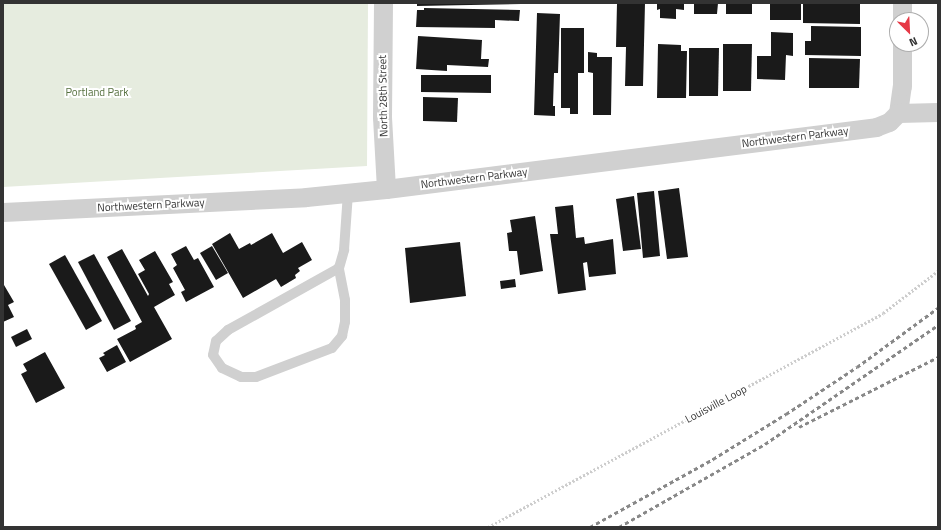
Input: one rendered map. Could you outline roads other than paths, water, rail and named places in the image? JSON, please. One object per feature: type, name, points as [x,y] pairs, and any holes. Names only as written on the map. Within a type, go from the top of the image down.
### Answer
[{"type":"street","name":"North 28th Street","points":[[383,3],[382,117],[386,189]]},
{"type":"street","points":[[902,52],[902,86],[898,113],[938,112]]},
{"type":"street","name":"Northwestern Parkway","points":[[3,212],[348,193],[386,189],[876,127],[889,122],[898,113]]},
{"type":"lane","points":[[339,268],[228,330],[216,341],[213,355],[222,368],[241,377],[256,377],[332,348],[342,336],[345,322],[345,300],[339,268],[344,250],[348,193]]},
{"type":"railway","points":[[590,527],[713,459],[786,414],[857,367],[938,308]]},
{"type":"railway","points":[[619,527],[765,444],[938,325]]},
{"type":"railway","points":[[799,427],[938,357]]},
{"type":"park label","name":"Portland Park","points":[[97,92]]}]
